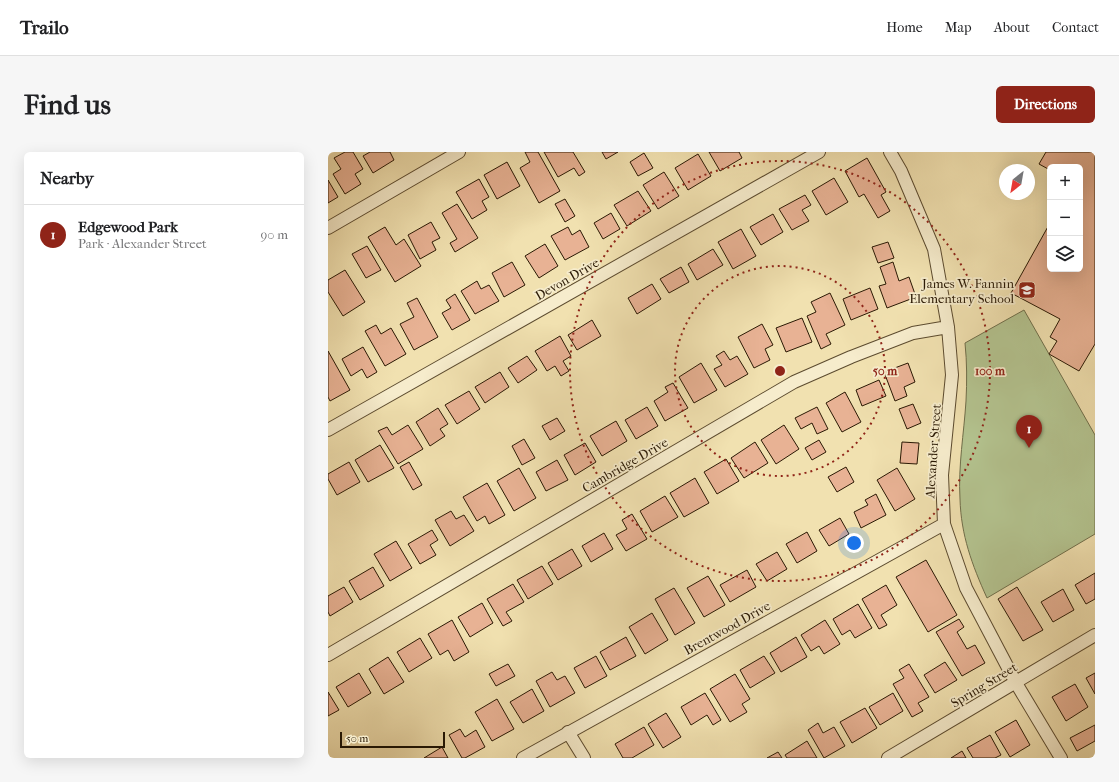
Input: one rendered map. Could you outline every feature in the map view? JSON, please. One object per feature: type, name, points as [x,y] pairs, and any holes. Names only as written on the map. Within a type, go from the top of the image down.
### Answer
[{"type":"street","points":[[328,228],[459,152]]},
{"type":"street","name":"Devon Drive","points":[[328,430],[819,152]]},
{"type":"street","name":"Alexander Street","points":[[890,152],[901,171],[934,249],[948,327],[952,375],[942,475],[944,524],[966,588],[1016,682],[1061,758]]},
{"type":"street","name":"Cambridge Drive","points":[[328,655],[794,382],[850,357],[913,333],[948,327]]},
{"type":"street","name":"Brentwood Drive","points":[[523,758],[944,524]]},
{"type":"street","name":"Spring Street","points":[[888,758],[1095,635]]},
{"type":"street","points":[[568,732],[584,758]]},
{"type":"green space","points":[[1024,310],[1095,435],[1095,534],[987,598],[968,550],[961,512],[960,474],[967,387],[965,343]]},
{"type":"building","points":[[345,152],[353,152],[363,169],[355,174],[361,184],[345,194],[333,174],[341,169],[334,158]]},
{"type":"building","points":[[370,152],[390,152],[394,160],[373,173],[363,156]]},
{"type":"building","points":[[525,152],[538,152],[560,191],[539,203],[520,168],[530,162]]},
{"type":"building","points":[[544,152],[573,152],[585,172],[579,176],[574,168],[558,177]]},
{"type":"building","points":[[602,152],[618,152],[606,159]]},
{"type":"building","points":[[709,152],[739,152],[742,158],[720,171]]},
{"type":"building","points":[[1046,152],[1095,152],[1095,344],[1079,371],[1049,354],[1057,341],[1050,337],[1060,319],[1011,293],[1047,228],[1047,272],[1083,272],[1083,164],[1047,164],[1047,168],[1039,164]]},
{"type":"building","points":[[644,153],[653,168],[638,176],[630,162]]},
{"type":"building","points":[[698,154],[711,176],[688,190],[675,168]]},
{"type":"building","points":[[867,158],[886,192],[881,195],[890,211],[878,218],[864,194],[859,197],[845,171]]},
{"type":"building","points":[[507,162],[520,186],[497,199],[484,175]]},
{"type":"building","points":[[664,172],[679,196],[658,209],[643,185]]},
{"type":"building","points":[[834,178],[848,202],[826,215],[812,191]]},
{"type":"building","points":[[479,179],[489,197],[482,201],[487,210],[472,219],[456,192]]},
{"type":"building","points":[[328,180],[338,197],[328,203]]},
{"type":"building","points":[[638,191],[651,211],[627,226],[614,205]]},
{"type":"building","points":[[805,195],[811,205],[802,210],[809,221],[792,230],[779,209]]},
{"type":"building","points":[[565,199],[575,216],[565,222],[555,204]]},
{"type":"building","points":[[457,204],[478,238],[455,252],[450,243],[457,239],[442,213]]},
{"type":"building","points":[[611,213],[620,229],[603,239],[594,223]]},
{"type":"building","points":[[773,214],[783,232],[761,245],[750,227]]},
{"type":"building","points":[[431,222],[440,238],[432,242],[436,250],[420,259],[408,235]]},
{"type":"building","points":[[385,227],[396,245],[404,239],[421,266],[395,282],[368,237]]},
{"type":"building","points":[[568,227],[572,235],[580,230],[589,247],[565,260],[551,236]]},
{"type":"building","points":[[741,229],[756,256],[733,269],[718,242]]},
{"type":"building","points":[[888,242],[894,258],[878,263],[872,247]]},
{"type":"building","points":[[545,244],[558,266],[539,278],[525,256]]},
{"type":"building","points":[[367,246],[381,270],[366,278],[352,254]]},
{"type":"building","points":[[713,249],[723,265],[697,280],[688,264]]},
{"type":"building","points":[[512,262],[525,285],[504,297],[492,273]]},
{"type":"building","points":[[893,262],[899,281],[909,277],[916,297],[887,308],[879,286],[886,284],[880,267]]},
{"type":"building","points":[[681,267],[689,282],[669,293],[660,279]]},
{"type":"building","points":[[345,270],[365,302],[343,316],[328,292],[328,280]]},
{"type":"building","points":[[477,281],[481,289],[489,285],[499,301],[475,314],[461,291]]},
{"type":"building","points":[[652,284],[661,299],[637,314],[628,298]]},
{"type":"building","points":[[870,288],[878,309],[851,320],[843,299]]},
{"type":"building","points":[[830,293],[845,325],[826,334],[831,344],[821,349],[807,316],[816,312],[811,302]]},
{"type":"building","points":[[455,294],[470,320],[452,330],[442,313],[451,308],[446,300]]},
{"type":"building","points":[[417,298],[438,337],[414,350],[400,324],[414,317],[407,303]]},
{"type":"building","points":[[802,318],[812,342],[786,352],[776,328]]},
{"type":"building","points":[[592,320],[601,336],[577,350],[568,335]]},
{"type":"building","points":[[762,324],[773,345],[765,349],[770,360],[754,368],[738,337]]},
{"type":"building","points":[[376,325],[381,334],[391,328],[406,354],[385,366],[365,331]]},
{"type":"building","points":[[560,336],[571,356],[563,361],[569,371],[561,376],[555,366],[547,371],[535,351]]},
{"type":"building","points":[[363,347],[377,372],[367,378],[362,369],[351,376],[342,359]]},
{"type":"building","points":[[328,351],[350,390],[330,401],[328,397]]},
{"type":"building","points":[[724,351],[730,360],[737,356],[748,374],[725,387],[714,369],[722,365],[716,356]]},
{"type":"building","points":[[527,356],[537,370],[518,383],[508,368]]},
{"type":"building","points":[[701,363],[717,390],[694,403],[679,377]]},
{"type":"building","points":[[908,363],[915,382],[904,387],[907,396],[895,401],[884,372]]},
{"type":"building","points":[[500,372],[509,387],[485,403],[475,387]]},
{"type":"building","points":[[879,380],[886,396],[862,406],[856,390]]},
{"type":"building","points":[[673,383],[688,408],[665,421],[654,401],[668,392],[665,387]]},
{"type":"building","points":[[469,391],[480,409],[457,424],[445,405]]},
{"type":"building","points":[[845,392],[861,422],[842,432],[826,403]]},
{"type":"building","points":[[913,404],[921,423],[907,429],[899,409]]},
{"type":"building","points":[[647,407],[658,426],[636,439],[625,420]]},
{"type":"building","points":[[817,407],[828,429],[817,434],[812,423],[801,429],[795,418]]},
{"type":"building","points":[[438,408],[448,424],[440,429],[445,436],[430,446],[416,422]]},
{"type":"building","points":[[557,418],[565,431],[550,440],[542,426]]},
{"type":"building","points":[[616,421],[627,441],[602,456],[590,436]]},
{"type":"building","points":[[408,425],[423,449],[398,464],[378,431],[387,427],[392,435]]},
{"type":"building","points":[[784,425],[799,449],[776,464],[761,440]]},
{"type":"building","points":[[524,439],[535,458],[522,465],[512,446]]},
{"type":"building","points":[[819,440],[826,452],[812,460],[805,448]]},
{"type":"building","points":[[755,442],[768,463],[744,478],[731,458]]},
{"type":"building","points":[[902,442],[919,443],[917,464],[900,463]]},
{"type":"building","points":[[585,443],[596,462],[575,475],[564,455]]},
{"type":"building","points":[[380,445],[394,468],[368,482],[355,460]]},
{"type":"building","points":[[726,459],[739,481],[717,494],[704,472]]},
{"type":"building","points":[[557,460],[568,480],[546,491],[536,472]]},
{"type":"building","points":[[349,462],[360,482],[337,495],[328,479],[328,474]]},
{"type":"building","points":[[409,462],[422,485],[413,490],[400,467]]},
{"type":"building","points":[[846,467],[854,482],[837,492],[828,477]]},
{"type":"building","points":[[519,468],[536,498],[514,511],[497,481]]},
{"type":"building","points":[[897,468],[915,499],[895,511],[877,480]]},
{"type":"building","points":[[695,478],[709,503],[684,517],[670,493]]},
{"type":"building","points":[[487,483],[505,515],[489,524],[485,516],[477,521],[463,497]]},
{"type":"building","points":[[876,494],[886,515],[861,528],[854,512],[868,505],[865,500]]},
{"type":"building","points":[[665,496],[678,517],[652,532],[640,511]]},
{"type":"building","points":[[451,511],[456,519],[464,515],[474,531],[450,546],[435,520]]},
{"type":"building","points":[[632,514],[647,539],[626,551],[616,535],[627,529],[622,520]]},
{"type":"building","points":[[840,518],[849,534],[829,546],[819,530]]},
{"type":"building","points":[[432,530],[438,540],[430,545],[436,555],[420,564],[408,544]]},
{"type":"building","points":[[807,532],[817,551],[797,563],[786,544]]},
{"type":"building","points":[[604,533],[613,549],[591,562],[582,546]]},
{"type":"building","points":[[396,541],[412,568],[390,581],[374,554]]},
{"type":"building","points":[[572,549],[582,566],[558,580],[548,563]]},
{"type":"building","points":[[777,552],[787,569],[767,581],[756,564]]},
{"type":"building","points":[[926,560],[957,615],[928,632],[896,577]]},
{"type":"building","points":[[542,566],[553,584],[528,599],[517,580]]},
{"type":"building","points":[[373,567],[384,586],[360,600],[349,581]]},
{"type":"building","points":[[747,570],[756,587],[730,602],[720,585]]},
{"type":"building","points":[[1095,573],[1095,599],[1086,604],[1075,585]]},
{"type":"building","points":[[708,576],[725,605],[704,617],[687,588]]},
{"type":"building","points":[[513,584],[524,602],[506,612],[512,621],[503,626],[487,599]]},
{"type":"building","points":[[886,585],[897,605],[881,615],[887,625],[879,629],[862,599]]},
{"type":"building","points":[[344,587],[353,602],[330,616],[328,612],[328,596]]},
{"type":"building","points":[[1017,587],[1043,630],[1023,641],[998,599]]},
{"type":"building","points":[[674,588],[695,623],[675,635],[655,599]]},
{"type":"building","points":[[1063,589],[1074,610],[1053,622],[1041,602]]},
{"type":"building","points":[[482,603],[493,623],[470,637],[458,617]]},
{"type":"building","points":[[858,604],[872,628],[855,638],[850,630],[842,635],[833,619]]},
{"type":"building","points":[[652,613],[668,640],[645,654],[629,627]]},
{"type":"building","points":[[959,619],[964,627],[957,632],[967,649],[975,645],[985,663],[962,676],[936,632]]},
{"type":"building","points":[[452,620],[469,652],[454,661],[448,650],[440,655],[428,634]]},
{"type":"building","points":[[825,620],[840,644],[824,654],[819,646],[811,651],[801,635]]},
{"type":"building","points":[[626,637],[636,656],[610,670],[600,652]]},
{"type":"building","points":[[796,637],[807,657],[781,672],[770,653]]},
{"type":"building","points":[[420,638],[432,658],[409,672],[397,652]]},
{"type":"building","points":[[596,656],[607,676],[585,688],[574,668]]},
{"type":"building","points":[[764,656],[775,673],[750,688],[740,670]]},
{"type":"building","points":[[388,657],[404,682],[384,694],[369,669]]},
{"type":"building","points":[[945,662],[957,680],[935,693],[924,675]]},
{"type":"building","points":[[508,664],[515,676],[496,686],[489,674]]},
{"type":"building","points":[[909,664],[929,697],[918,703],[923,711],[912,717],[893,684],[904,678],[899,670]]},
{"type":"building","points":[[552,672],[557,680],[565,676],[575,693],[550,707],[536,681]]},
{"type":"building","points":[[359,673],[371,693],[348,707],[336,687]]},
{"type":"building","points":[[1095,673],[1095,694],[1086,678]]},
{"type":"building","points":[[735,674],[750,699],[742,704],[747,712],[730,722],[710,689]]},
{"type":"building","points":[[1075,684],[1088,707],[1066,721],[1052,697]]},
{"type":"building","points":[[532,689],[544,711],[523,723],[510,702]]},
{"type":"building","points":[[328,692],[339,710],[328,716]]},
{"type":"building","points":[[705,693],[721,720],[713,725],[707,715],[691,725],[681,707]]},
{"type":"building","points":[[893,693],[903,711],[880,725],[869,707]]},
{"type":"building","points":[[497,699],[514,729],[492,741],[475,712]]},
{"type":"building","points":[[865,708],[877,728],[852,743],[840,722]]},
{"type":"building","points":[[666,713],[681,737],[663,748],[648,724]]},
{"type":"building","points":[[1016,720],[1030,745],[1010,757],[995,732]]},
{"type":"building","points":[[818,723],[823,733],[834,727],[845,746],[824,758],[808,730]]},
{"type":"building","points":[[1095,725],[1095,741],[1077,751],[1070,738]]},
{"type":"building","points":[[644,727],[654,745],[632,758],[623,758],[615,744]]},
{"type":"building","points":[[460,729],[465,737],[476,730],[485,747],[465,758],[462,758],[449,735]]},
{"type":"building","points":[[990,735],[1001,755],[995,758],[973,758],[967,748]]},
{"type":"building","points":[[807,741],[817,758],[787,758],[785,755]]},
{"type":"building","points":[[442,747],[448,758],[424,758]]},
{"type":"building","points":[[962,751],[966,758],[951,758]]},
{"type":"building","points":[[778,752],[782,758],[767,758]]},
{"type":"place","name":"James W. Fannin Elementary School","points":[[1027,290]]},
{"type":"place","name":"Edgewood Park","points":[[1029,448]]}]
